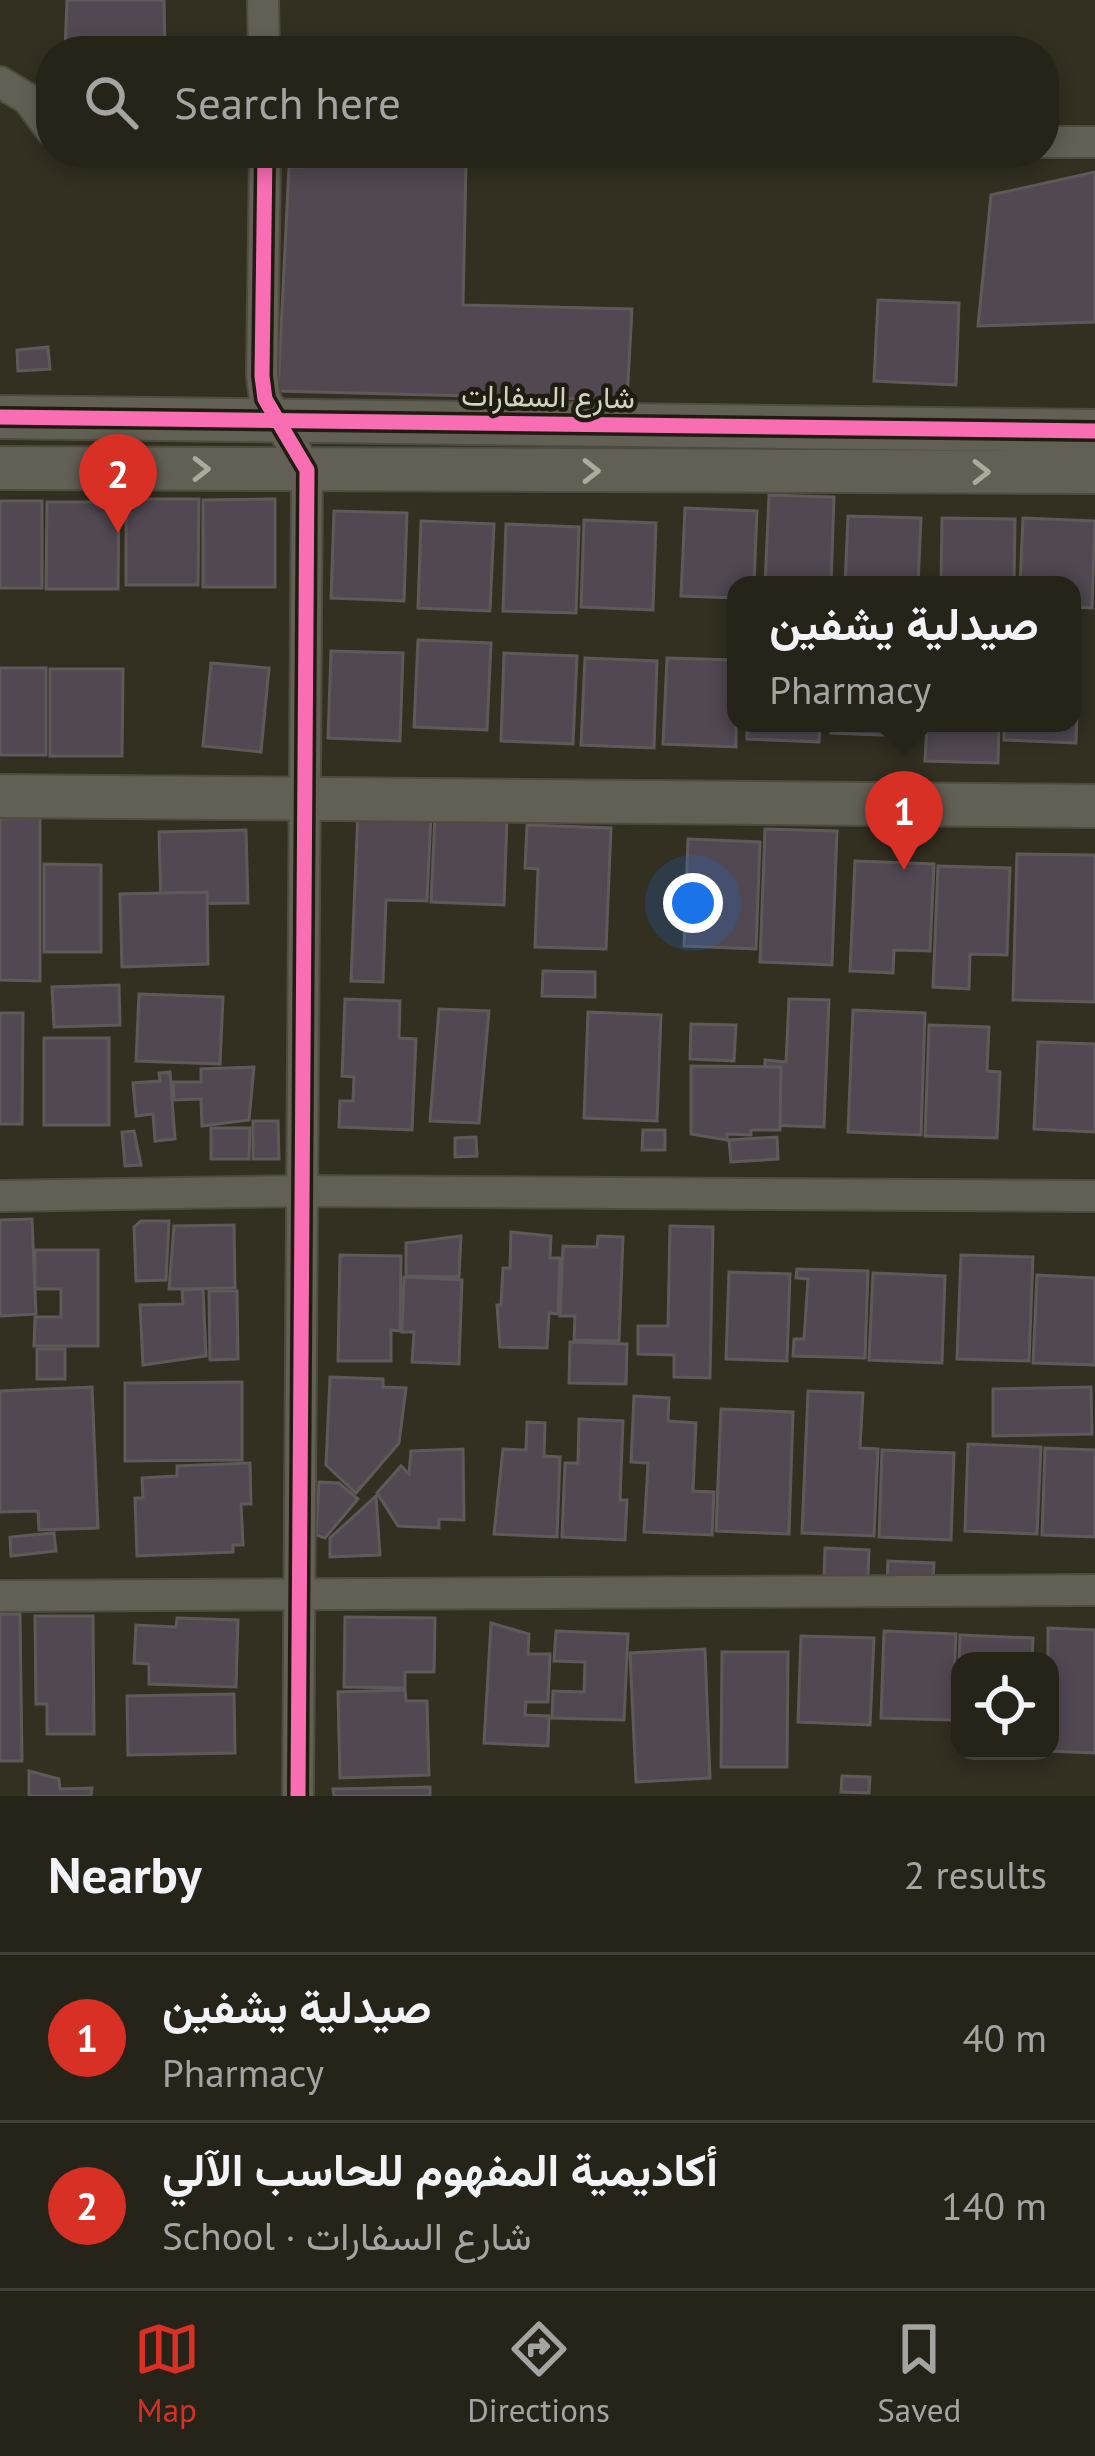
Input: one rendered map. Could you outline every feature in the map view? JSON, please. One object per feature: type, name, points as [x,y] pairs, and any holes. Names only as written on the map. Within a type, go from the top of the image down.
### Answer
[{"type":"street","points":[[262,0],[263,36]]},
{"type":"street","points":[[0,82],[28,99],[36,110]]},
{"type":"street","points":[[1059,142],[1095,142]]},
{"type":"street","points":[[265,168],[262,376],[266,399],[307,470],[298,1796]]},
{"type":"street","name":"شارع السفارات","points":[[0,417],[1095,431]]},
{"type":"street","points":[[0,467],[1095,472]]},
{"type":"street","points":[[0,796],[1095,806]]},
{"type":"street","points":[[0,1196],[299,1191],[1095,1196]]},
{"type":"street","points":[[0,1596],[1095,1590]]},
{"type":"building","points":[[67,0],[164,0],[165,36],[66,36]]},
{"type":"building","points":[[289,168],[466,168],[463,305],[632,309],[627,400],[278,391]]},
{"type":"building","points":[[1095,172],[1095,322],[978,326],[991,195]]},
{"type":"building","points":[[878,300],[959,303],[956,385],[874,381]]},
{"type":"building","points":[[48,347],[50,369],[18,371],[17,350]]},
{"type":"building","points":[[769,495],[834,497],[831,576],[765,576]]},
{"type":"building","points":[[126,499],[199,499],[198,585],[126,585]]},
{"type":"building","points":[[275,499],[275,587],[203,587],[203,500]]},
{"type":"building","points":[[0,501],[42,501],[42,588],[0,588]]},
{"type":"building","points":[[47,502],[119,502],[118,589],[46,589]]},
{"type":"building","points":[[685,508],[757,511],[754,576],[727,576],[727,598],[681,596]]},
{"type":"building","points":[[334,511],[407,513],[404,601],[331,598]]},
{"type":"building","points":[[848,516],[921,518],[918,576],[845,576]]},
{"type":"building","points":[[942,518],[1015,519],[1014,576],[941,576]]},
{"type":"building","points":[[1023,518],[1095,521],[1092,608],[1081,607],[1081,576],[1020,576]]},
{"type":"building","points":[[584,520],[656,523],[653,610],[581,607]]},
{"type":"building","points":[[421,521],[494,524],[490,611],[418,608]]},
{"type":"building","points":[[506,524],[579,527],[576,613],[503,611]]},
{"type":"building","points":[[418,640],[491,643],[487,730],[414,727]]},
{"type":"building","points":[[331,651],[403,653],[400,741],[328,738]]},
{"type":"building","points":[[504,653],[577,656],[573,744],[501,741]]},
{"type":"building","points":[[585,658],[657,661],[654,748],[581,745]]},
{"type":"building","points":[[667,658],[727,660],[727,732],[736,732],[736,747],[663,744]]},
{"type":"building","points":[[211,663],[269,668],[261,752],[203,746]]},
{"type":"building","points":[[0,668],[46,668],[46,755],[0,755]]},
{"type":"building","points":[[50,669],[123,669],[122,756],[50,756]]},
{"type":"building","points":[[747,732],[820,732],[819,742],[747,739]]},
{"type":"building","points":[[831,732],[903,732],[903,736]]},
{"type":"building","points":[[927,732],[999,732],[998,763],[925,761]]},
{"type":"building","points":[[1004,732],[1076,732],[1076,743],[1004,740]]},
{"type":"building","points":[[358,811],[431,814],[427,901],[386,900],[383,982],[351,981]]},
{"type":"building","points":[[435,815],[507,818],[504,905],[431,902]]},
{"type":"building","points":[[0,818],[40,818],[40,981],[0,980]]},
{"type":"building","points":[[527,825],[611,828],[606,949],[535,947],[538,869],[525,868]]},
{"type":"building","points":[[765,829],[837,831],[832,965],[760,962]]},
{"type":"building","points":[[246,830],[248,903],[161,904],[159,832]]},
{"type":"building","points":[[688,839],[760,842],[756,949],[684,946]]},
{"type":"building","points":[[1017,854],[1095,855],[1095,1002],[1013,1000]]},
{"type":"building","points":[[855,861],[934,864],[930,951],[894,950],[893,973],[850,971]]},
{"type":"building","points":[[44,864],[101,865],[101,952],[44,952]]},
{"type":"building","points":[[938,866],[1010,868],[1007,955],[970,954],[969,989],[933,987]]},
{"type":"building","points":[[207,892],[208,964],[122,967],[120,894]]},
{"type":"building","points":[[543,971],[595,972],[595,997],[542,996]]},
{"type":"building","points":[[119,985],[120,1025],[54,1027],[52,987]]},
{"type":"building","points":[[139,994],[223,997],[220,1064],[136,1061]]},
{"type":"building","points":[[345,999],[400,1001],[399,1038],[416,1039],[412,1130],[339,1127],[340,1101],[353,1101],[354,1077],[342,1076]]},
{"type":"building","points":[[789,999],[829,1000],[824,1127],[762,1125],[765,1060],[786,1062]]},
{"type":"building","points":[[439,1009],[489,1011],[479,1123],[430,1121]]},
{"type":"building","points":[[853,1010],[925,1013],[921,1135],[848,1132]]},
{"type":"building","points":[[588,1012],[661,1015],[657,1121],[584,1118]]},
{"type":"building","points":[[0,1013],[23,1013],[22,1124],[0,1124]]},
{"type":"building","points":[[691,1024],[736,1025],[734,1061],[690,1059]]},
{"type":"building","points":[[929,1025],[989,1027],[987,1071],[1000,1072],[997,1138],[925,1136]]},
{"type":"building","points":[[44,1038],[109,1038],[109,1125],[44,1125]]},
{"type":"building","points":[[1038,1042],[1095,1044],[1095,1132],[1034,1129]]},
{"type":"building","points":[[691,1066],[781,1067],[780,1130],[727,1134],[727,1140],[691,1134]]},
{"type":"building","points":[[254,1067],[249,1120],[202,1126],[201,1099],[174,1100],[173,1082],[201,1082],[201,1069]]},
{"type":"building","points":[[170,1072],[175,1139],[155,1141],[153,1114],[136,1116],[133,1083],[160,1081],[159,1073]]},
{"type":"building","points":[[253,1121],[278,1121],[279,1159],[253,1159]]},
{"type":"building","points":[[211,1128],[250,1128],[249,1159],[211,1159]]},
{"type":"building","points":[[643,1130],[665,1130],[665,1150],[642,1150]]},
{"type":"building","points":[[134,1131],[141,1165],[125,1166],[122,1132]]},
{"type":"building","points":[[476,1137],[477,1156],[455,1157],[455,1138]]},
{"type":"building","points":[[777,1137],[778,1159],[731,1162],[729,1140]]},
{"type":"building","points":[[32,1219],[36,1314],[0,1316],[0,1220]]},
{"type":"building","points":[[141,1221],[169,1221],[166,1280],[136,1281],[134,1227]]},
{"type":"building","points":[[234,1225],[235,1288],[169,1289],[174,1226]]},
{"type":"building","points":[[670,1226],[713,1227],[710,1378],[674,1377],[674,1355],[638,1354],[638,1326],[668,1326]]},
{"type":"building","points":[[511,1232],[551,1236],[550,1258],[560,1258],[558,1314],[549,1313],[547,1348],[500,1347],[497,1305],[501,1305],[503,1268],[510,1268]]},
{"type":"building","points":[[461,1236],[459,1277],[406,1276],[406,1243]]},
{"type":"building","points":[[598,1236],[623,1237],[619,1341],[574,1340],[575,1316],[560,1316],[563,1246],[597,1247]]},
{"type":"building","points":[[35,1250],[98,1250],[98,1346],[34,1346],[35,1317],[61,1317],[61,1289],[35,1289]]},
{"type":"building","points":[[340,1255],[401,1256],[400,1331],[391,1330],[391,1361],[338,1361]]},
{"type":"building","points":[[961,1255],[1033,1257],[1029,1361],[957,1359]]},
{"type":"building","points":[[797,1269],[868,1271],[865,1358],[793,1356],[794,1339],[804,1339],[808,1279],[796,1278]]},
{"type":"building","points":[[729,1272],[790,1274],[787,1361],[726,1359]]},
{"type":"building","points":[[873,1273],[945,1276],[942,1363],[869,1360]]},
{"type":"building","points":[[1037,1275],[1095,1278],[1095,1365],[1033,1363]]},
{"type":"building","points":[[404,1277],[462,1280],[459,1364],[412,1362],[414,1332],[402,1332]]},
{"type":"building","points":[[203,1289],[206,1356],[143,1365],[140,1305],[183,1304],[182,1290]]},
{"type":"building","points":[[209,1291],[237,1291],[238,1359],[210,1360]]},
{"type":"building","points":[[570,1342],[627,1344],[626,1384],[569,1383]]},
{"type":"building","points":[[37,1349],[65,1349],[65,1379],[37,1379]]},
{"type":"building","points":[[330,1377],[383,1379],[383,1387],[406,1388],[399,1443],[356,1493],[326,1465]]},
{"type":"building","points":[[242,1382],[242,1460],[125,1461],[125,1383]]},
{"type":"building","points":[[92,1387],[98,1528],[39,1530],[38,1511],[0,1512],[0,1391]]},
{"type":"building","points":[[1091,1387],[1092,1434],[993,1436],[993,1389]]},
{"type":"building","points":[[808,1391],[863,1393],[860,1448],[878,1449],[874,1536],[802,1533]]},
{"type":"building","points":[[634,1396],[669,1398],[668,1421],[696,1423],[693,1491],[714,1492],[712,1535],[644,1532],[648,1463],[631,1462]]},
{"type":"building","points":[[721,1409],[793,1412],[789,1534],[716,1531]]},
{"type":"building","points":[[579,1419],[623,1421],[620,1500],[627,1500],[625,1540],[562,1537],[565,1463],[578,1463]]},
{"type":"building","points":[[527,1422],[545,1423],[544,1456],[560,1457],[557,1537],[494,1534],[503,1449],[526,1450]]},
{"type":"building","points":[[968,1444],[1041,1447],[1037,1534],[965,1531]]},
{"type":"building","points":[[1045,1448],[1095,1450],[1095,1537],[1042,1535]]},
{"type":"building","points":[[463,1449],[464,1520],[439,1519],[439,1528],[398,1526],[377,1493],[401,1466],[409,1474],[411,1451]]},
{"type":"building","points":[[882,1450],[954,1453],[951,1540],[879,1537]]},
{"type":"building","points":[[250,1463],[251,1504],[241,1504],[243,1545],[233,1545],[233,1552],[137,1556],[135,1498],[143,1498],[142,1478],[177,1476],[177,1466]]},
{"type":"building","points":[[319,1482],[339,1483],[358,1499],[325,1538],[316,1535]]},
{"type":"building","points":[[376,1496],[380,1555],[330,1557],[330,1538]]},
{"type":"building","points":[[54,1533],[56,1551],[11,1556],[10,1537]]},
{"type":"building","points":[[825,1548],[869,1550],[868,1577],[824,1576]]},
{"type":"building","points":[[888,1561],[934,1563],[933,1581],[887,1580]]},
{"type":"building","points":[[0,1614],[20,1614],[22,1761],[0,1761]]},
{"type":"building","points":[[35,1616],[93,1616],[94,1734],[47,1734],[47,1704],[36,1704]]},
{"type":"building","points":[[345,1617],[435,1618],[434,1672],[405,1672],[405,1688],[344,1687]]},
{"type":"building","points":[[177,1618],[238,1620],[236,1687],[149,1684],[149,1664],[134,1663],[136,1625],[176,1627]]},
{"type":"building","points":[[491,1623],[529,1634],[528,1654],[550,1654],[548,1702],[526,1702],[525,1715],[549,1716],[548,1746],[484,1743]]},
{"type":"building","points":[[1048,1628],[1095,1630],[1095,1753],[1059,1751],[1059,1652],[1048,1652]]},
{"type":"building","points":[[556,1631],[628,1634],[624,1720],[552,1718],[553,1691],[584,1692],[585,1662],[554,1661]]},
{"type":"building","points":[[884,1631],[956,1634],[955,1652],[951,1652],[951,1720],[881,1718]]},
{"type":"building","points":[[960,1635],[1033,1638],[1032,1652],[959,1652]]},
{"type":"building","points":[[801,1636],[874,1638],[870,1725],[798,1722]]},
{"type":"building","points":[[705,1649],[710,1778],[636,1782],[630,1653]]},
{"type":"building","points":[[722,1652],[788,1652],[787,1767],[721,1767]]},
{"type":"building","points":[[405,1690],[406,1701],[427,1701],[429,1775],[340,1778],[338,1692]]},
{"type":"building","points":[[234,1694],[235,1753],[128,1755],[127,1696]]},
{"type":"building","points":[[29,1771],[59,1779],[60,1789],[92,1788],[91,1796],[29,1796]]},
{"type":"building","points":[[842,1776],[870,1777],[869,1793],[841,1792]]},
{"type":"building","points":[[430,1787],[430,1796],[334,1796],[333,1789]]},
{"type":"cycle path","points":[[265,168],[265,399],[307,470],[298,1796]]},
{"type":"cycle path","points":[[0,417],[1095,431]]},
{"type":"place","name":"أكاديمية المفهوم للحاسب الآلي","points":[[118,533]]},
{"type":"place","name":"صيدلية يشفين","points":[[904,870]]}]
